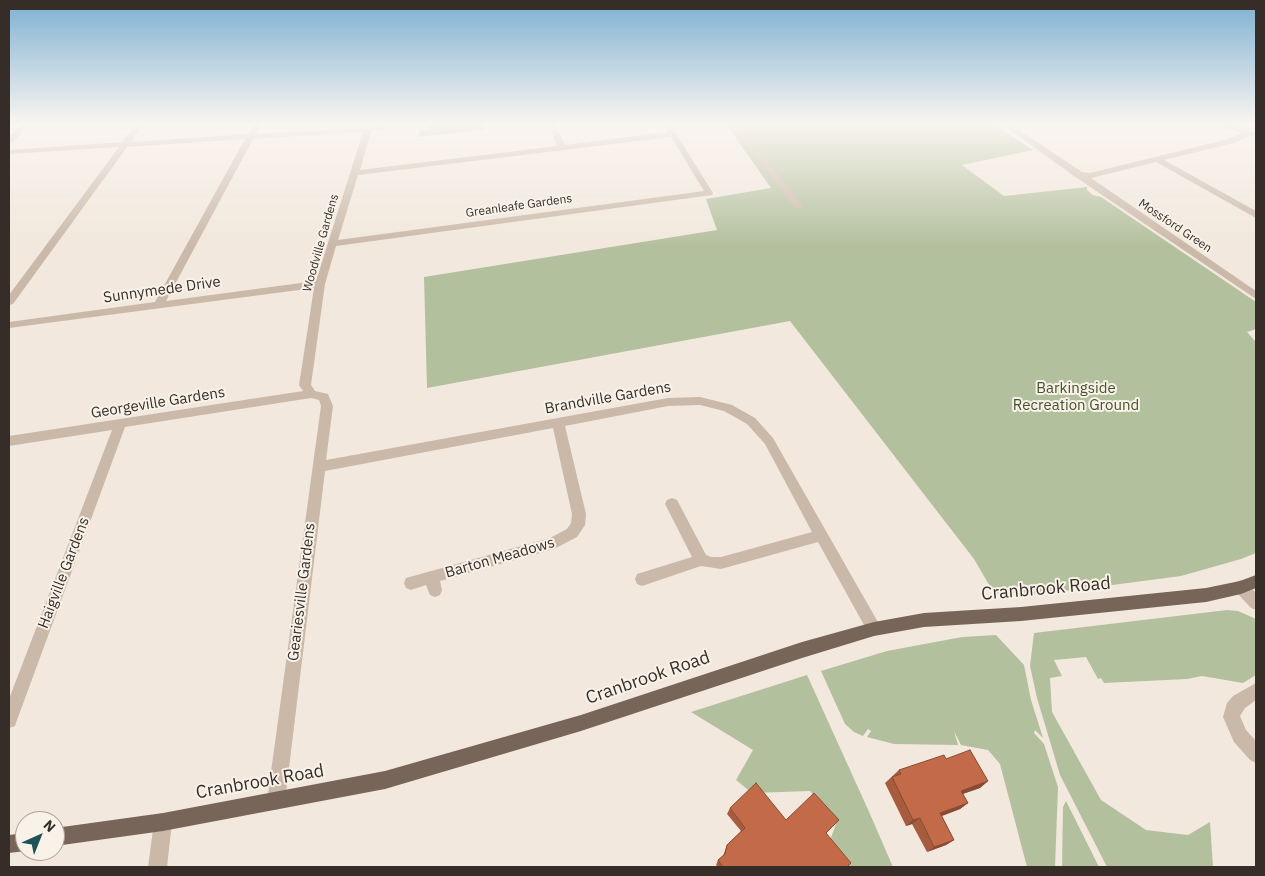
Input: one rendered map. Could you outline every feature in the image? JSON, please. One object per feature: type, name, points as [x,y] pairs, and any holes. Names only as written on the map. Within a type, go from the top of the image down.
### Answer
[{"type":"main road","name":"Cranbrook Road","points":[[65,836],[163,822],[385,780],[581,723],[756,665],[874,629],[924,620],[1031,613],[1206,595],[1241,587],[1256,581]]},
{"type":"street","points":[[9,302],[110,165]]},
{"type":"street","points":[[159,305],[234,165]]},
{"type":"street","name":"Woodville Gardens","points":[[311,394],[305,385],[320,284],[357,165]]},
{"type":"street","points":[[354,173],[422,165]]},
{"type":"street","name":"Greanleafe Gardens","points":[[332,244],[709,193],[692,165]]},
{"type":"street","points":[[766,165],[799,207]]},
{"type":"street","name":"Mossford Green","points":[[1064,165],[1256,296]]},
{"type":"street","points":[[1077,174],[1090,176],[1136,165]]},
{"type":"street","points":[[1165,165],[1256,215]]},
{"type":"street","name":"Sunnymede Drive","points":[[9,326],[320,284]]},
{"type":"street","name":"Georgeville Gardens","points":[[9,441],[311,394]]},
{"type":"street","name":"Geariesville Gardens","points":[[276,802],[327,406],[324,397],[311,394]]},
{"type":"street","name":"Brandville Gardens","points":[[318,467],[668,402],[700,401],[728,408],[752,421],[769,441],[874,629]]},
{"type":"street","name":"Barton Meadows","points":[[411,583],[434,583],[554,543],[572,534],[578,524],[579,514],[558,422]]},
{"type":"street","name":"Haigville Gardens","points":[[9,720],[120,425]]},
{"type":"street","points":[[672,504],[701,560]]},
{"type":"street","points":[[642,579],[701,560],[721,563],[822,535]]},
{"type":"street","points":[[1241,587],[1256,603]]},
{"type":"street","points":[[1256,691],[1239,702],[1233,709],[1231,717],[1240,736],[1256,754]]},
{"type":"street","points":[[157,867],[163,822]]},
{"type":"green space","name":"Barkingside Recreation Ground","points":[[755,165],[963,165],[1004,196],[1087,187],[1087,190],[1093,195],[1101,197],[1256,302],[1256,329],[1247,332],[1256,342],[1256,553],[1181,576],[1082,589],[1000,597],[999,594],[995,595],[974,559],[790,321],[427,388],[424,277],[717,230],[706,199],[771,188]]},
{"type":"green space","points":[[1227,610],[1238,611],[1256,619],[1256,675],[1243,683],[1202,676],[1187,679],[1104,683],[1101,678],[1098,679],[1086,657],[1054,660],[1062,676],[1050,678],[1052,712],[1101,800],[1146,830],[1188,835],[1210,822],[1213,867],[1107,867],[1060,775],[1037,698],[1030,666],[1034,633]]},
{"type":"green space","points":[[996,635],[1024,665],[1031,700],[1043,738],[1035,730],[1034,733],[1044,744],[1058,787],[1055,867],[1027,867],[1000,764],[988,750],[961,745],[954,731],[958,745],[894,744],[867,737],[871,731],[868,729],[863,736],[854,732],[845,724],[821,671],[887,651],[962,637]]},
{"type":"green space","points":[[807,675],[893,867],[845,867],[829,843],[836,824],[810,791],[752,793],[736,780],[753,750],[691,712]]},
{"type":"green space","points":[[1066,801],[1099,867],[1062,867],[1063,807]]},
{"type":"building","points":[[970,750],[988,781],[961,791],[968,803],[940,813],[954,840],[934,847],[920,818],[913,820],[892,777],[901,774],[899,770],[944,755],[946,759]]},
{"type":"building","points":[[756,783],[786,820],[814,793],[839,820],[826,833],[851,863],[847,867],[723,867],[718,860],[725,854],[727,845],[745,828],[730,808]]}]
